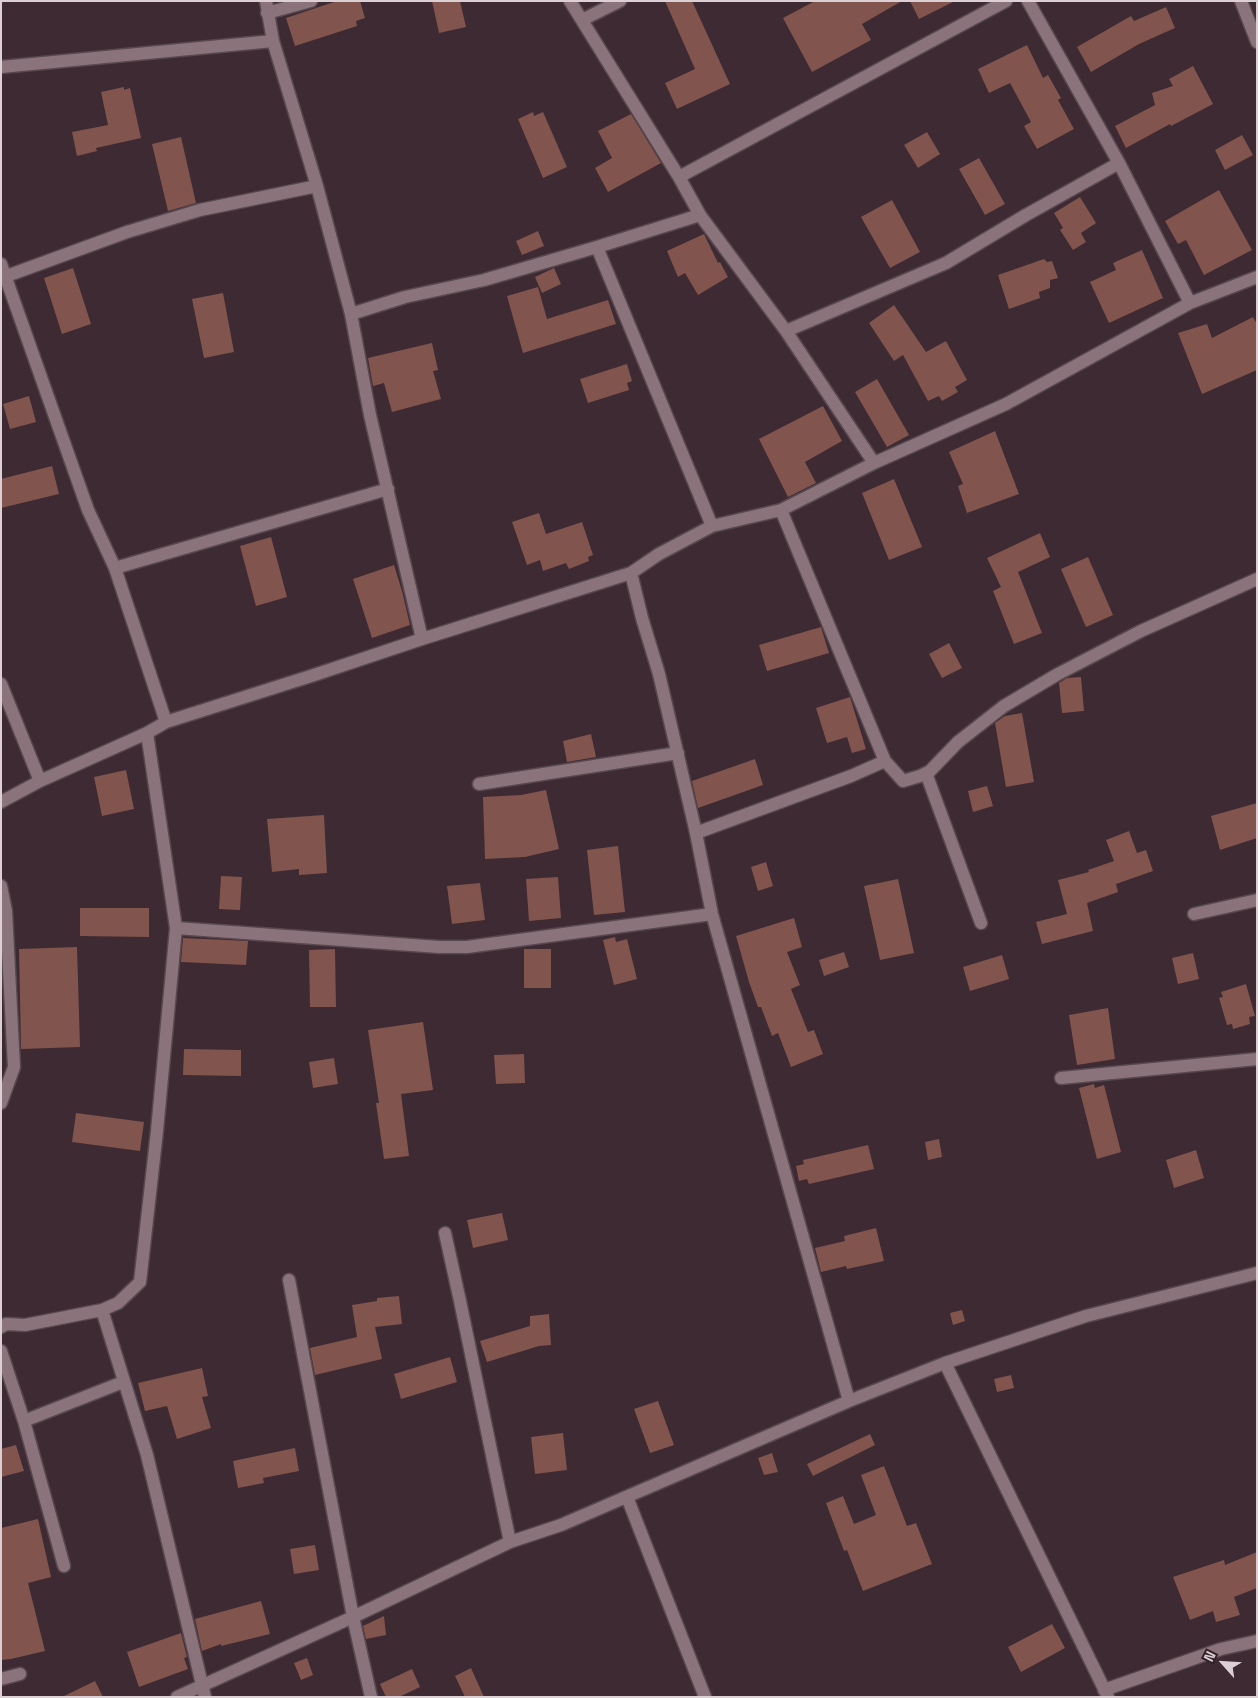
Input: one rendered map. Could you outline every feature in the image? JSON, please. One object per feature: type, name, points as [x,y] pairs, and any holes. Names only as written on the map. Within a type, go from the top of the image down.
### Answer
[{"type":"street","points":[[311,1],[267,7],[273,41],[317,186],[351,314],[370,415],[422,639]]},
{"type":"street","points":[[570,1],[679,177],[700,215],[786,331],[874,463]]},
{"type":"street","points":[[582,20],[620,1]]},
{"type":"street","points":[[679,177],[1006,1]]},
{"type":"street","points":[[1028,1],[1119,163],[1190,303]]},
{"type":"street","points":[[1241,1],[1257,42]]},
{"type":"street","points":[[1,67],[273,41]]},
{"type":"street","points":[[786,331],[946,263],[1026,215],[1119,163]]},
{"type":"street","points":[[4,277],[127,232],[200,210],[317,186]]},
{"type":"street","points":[[351,314],[405,297],[484,280],[597,248],[700,215]]},
{"type":"street","points":[[597,248],[712,526]]},
{"type":"street","points":[[1,264],[4,277],[88,510],[115,568],[166,722]]},
{"type":"street","points":[[1,802],[40,781],[147,734],[166,722],[631,573],[659,554],[712,526],[781,510],[874,463],[1006,404],[1190,303],[1257,277]]},
{"type":"street","points":[[115,568],[388,489]]},
{"type":"street","points":[[781,510],[885,761],[903,781],[926,773],[958,742],[1004,706],[1050,679],[1141,631],[1257,579]]},
{"type":"street","points":[[631,573],[659,674],[678,753],[712,914],[849,1401]]},
{"type":"street","points":[[1,684],[40,781]]},
{"type":"street","points":[[1,1327],[6,1324],[25,1325],[102,1310],[118,1303],[140,1282],[157,1131],[176,928],[147,734]]},
{"type":"street","points":[[479,784],[678,753]]},
{"type":"street","points":[[696,833],[851,776],[885,761]]},
{"type":"street","points":[[926,773],[982,923]]},
{"type":"street","points":[[1,886],[6,911],[14,1067],[1,1103]]},
{"type":"street","points":[[1194,914],[1257,900]]},
{"type":"street","points":[[176,928],[439,947],[467,947],[712,914]]},
{"type":"street","points":[[1061,1078],[1257,1059]]},
{"type":"street","points":[[445,1233],[510,1542]]},
{"type":"street","points":[[177,1697],[204,1691],[510,1542],[561,1525],[849,1401],[945,1363],[1086,1316],[1257,1273]]},
{"type":"street","points":[[289,1280],[353,1617],[371,1697]]},
{"type":"street","points":[[102,1310],[147,1455],[204,1691]]},
{"type":"street","points":[[1,1351],[24,1421],[64,1566]]},
{"type":"street","points":[[945,1363],[1106,1693],[1220,1649],[1257,1641]]},
{"type":"street","points":[[24,1421],[124,1382]]},
{"type":"street","points":[[627,1497],[705,1697]]},
{"type":"street","points":[[1,1679],[20,1674]]},
{"type":"building","points":[[337,1],[360,1],[365,18],[356,21],[357,26],[295,46],[286,18]]},
{"type":"building","points":[[432,1],[460,1],[466,27],[439,33]]},
{"type":"building","points":[[665,1],[692,1],[730,84],[677,109],[665,83],[695,69]]},
{"type":"building","points":[[815,1],[902,1],[862,24],[871,40],[812,72],[783,18]]},
{"type":"building","points":[[910,1],[955,1],[919,19]]},
{"type":"building","points":[[1166,7],[1175,28],[1139,44],[1091,72],[1077,47],[1131,16],[1134,21]]},
{"type":"building","points":[[1027,45],[1043,78],[1048,75],[1061,98],[1058,100],[1074,129],[1037,149],[1024,126],[1031,122],[1010,83],[989,93],[978,69]]},
{"type":"building","points":[[1193,66],[1213,104],[1171,126],[1170,124],[1126,148],[1115,126],[1155,105],[1152,93],[1173,86],[1169,79]]},
{"type":"building","points":[[124,87],[124,90],[130,88],[141,138],[96,148],[97,151],[77,156],[72,132],[108,125],[101,92]]},
{"type":"building","points":[[533,112],[534,116],[543,112],[567,167],[543,178],[518,119]]},
{"type":"building","points":[[631,114],[661,163],[608,192],[595,168],[612,158],[598,131]]},
{"type":"building","points":[[927,132],[940,154],[918,168],[904,145]]},
{"type":"building","points":[[1242,135],[1253,155],[1225,170],[1215,150]]},
{"type":"building","points":[[181,137],[196,203],[168,211],[152,144]]},
{"type":"building","points":[[979,158],[1005,204],[985,215],[959,169]]},
{"type":"building","points":[[1219,190],[1252,250],[1204,275],[1186,240],[1178,244],[1165,221]]},
{"type":"building","points":[[1080,197],[1096,223],[1081,233],[1086,242],[1073,250],[1060,230],[1063,228],[1054,213]]},
{"type":"building","points":[[892,200],[920,252],[890,268],[861,217]]},
{"type":"building","points":[[538,231],[544,246],[522,255],[516,241]]},
{"type":"building","points":[[704,234],[718,263],[720,262],[728,277],[698,295],[685,273],[678,277],[667,251]]},
{"type":"building","points":[[1142,250],[1163,298],[1109,323],[1090,282],[1116,270],[1113,263]]},
{"type":"building","points":[[1044,259],[1047,262],[1052,261],[1058,278],[1050,280],[1050,288],[1039,292],[1040,298],[1009,309],[998,275]]},
{"type":"building","points":[[73,268],[91,324],[62,334],[44,278]]},
{"type":"building","points":[[554,268],[561,284],[542,293],[535,277]]},
{"type":"building","points":[[538,287],[547,319],[608,300],[616,324],[523,353],[507,296]]},
{"type":"building","points":[[223,293],[234,352],[204,358],[192,299]]},
{"type":"building","points":[[894,305],[926,352],[946,341],[967,380],[955,387],[958,392],[942,401],[939,396],[928,401],[903,355],[894,361],[869,323]]},
{"type":"building","points":[[1253,317],[1257,324],[1257,370],[1202,394],[1178,333],[1207,324],[1212,338]]},
{"type":"building","points":[[432,343],[438,370],[433,371],[441,399],[392,412],[384,383],[373,386],[368,358]]},
{"type":"building","points":[[627,364],[632,381],[627,383],[629,390],[588,403],[580,379]]},
{"type":"building","points":[[877,379],[909,435],[887,447],[855,392]]},
{"type":"building","points":[[29,396],[36,422],[10,429],[3,404]]},
{"type":"building","points":[[823,406],[842,441],[805,462],[816,483],[788,497],[759,439]]},
{"type":"building","points":[[995,431],[1019,494],[967,513],[958,486],[963,484],[949,452]]},
{"type":"building","points":[[52,466],[59,494],[1,508],[1,479]]},
{"type":"building","points":[[894,479],[922,547],[889,560],[862,493]]},
{"type":"building","points":[[539,513],[546,534],[582,522],[593,555],[588,557],[589,561],[569,569],[566,563],[543,571],[540,560],[527,565],[512,522]]},
{"type":"building","points":[[1040,533],[1050,557],[1018,572],[1042,633],[1014,644],[993,591],[1001,587],[987,558]]},
{"type":"building","points":[[271,537],[287,597],[256,606],[240,546]]},
{"type":"building","points":[[1088,557],[1113,615],[1086,627],[1061,569]]},
{"type":"building","points":[[394,565],[410,625],[372,638],[353,579]]},
{"type":"building","points":[[821,627],[829,653],[767,671],[759,645]]},
{"type":"building","points":[[949,643],[962,668],[942,678],[929,654]]},
{"type":"building","points":[[1081,677],[1084,711],[1062,713],[1059,683],[1067,678]]},
{"type":"building","points":[[850,697],[866,749],[852,753],[847,737],[827,743],[816,708]]},
{"type":"building","points":[[1022,713],[1034,782],[1006,787],[995,723],[1005,716]]},
{"type":"building","points":[[591,734],[596,757],[567,762],[563,741]]},
{"type":"building","points":[[755,759],[763,785],[698,808],[692,781]]},
{"type":"building","points":[[126,770],[134,809],[102,816],[94,777]]},
{"type":"building","points":[[987,786],[993,806],[973,812],[968,791]]},
{"type":"building","points":[[546,790],[559,849],[525,857],[485,859],[483,797],[521,795]]},
{"type":"building","points":[[1257,803],[1257,838],[1220,850],[1211,816]]},
{"type":"building","points":[[324,815],[327,873],[299,875],[299,869],[272,872],[267,819]]},
{"type":"building","points":[[1129,831],[1137,853],[1146,850],[1153,871],[1116,884],[1118,892],[1087,903],[1093,931],[1042,944],[1036,922],[1067,914],[1058,880],[1089,872],[1088,870],[1114,861],[1106,840]]},
{"type":"building","points":[[618,846],[625,912],[594,915],[587,850]]},
{"type":"building","points":[[766,862],[773,886],[758,891],[751,867]]},
{"type":"building","points":[[221,876],[242,877],[240,910],[219,909]]},
{"type":"building","points":[[558,877],[561,918],[529,921],[526,879]]},
{"type":"building","points":[[898,879],[914,953],[880,960],[864,886]]},
{"type":"building","points":[[480,883],[485,920],[452,924],[447,886]]},
{"type":"building","points":[[80,908],[149,908],[149,937],[80,936]]},
{"type":"building","points":[[794,918],[802,947],[787,952],[800,985],[791,989],[808,1032],[814,1030],[823,1054],[791,1067],[778,1033],[772,1036],[761,1007],[758,1007],[736,936]]},
{"type":"building","points":[[615,937],[616,942],[627,939],[637,979],[614,985],[603,940]]},
{"type":"building","points":[[183,938],[248,941],[246,965],[181,962]]},
{"type":"building","points":[[77,947],[80,1047],[21,1049],[19,949]]},
{"type":"building","points":[[335,949],[336,1007],[310,1007],[309,950]]},
{"type":"building","points":[[524,949],[551,949],[551,988],[524,988]]},
{"type":"building","points":[[844,952],[849,967],[824,976],[819,960]]},
{"type":"building","points":[[1193,953],[1199,979],[1178,984],[1172,958]]},
{"type":"building","points":[[1002,955],[1009,979],[970,991],[963,967]]},
{"type":"building","points":[[1246,984],[1255,1016],[1249,1017],[1250,1024],[1233,1029],[1232,1024],[1227,1025],[1219,998],[1223,997],[1221,992]]},
{"type":"building","points":[[1108,1008],[1115,1059],[1077,1065],[1069,1015]]},
{"type":"building","points":[[423,1022],[433,1090],[401,1094],[409,1156],[384,1159],[376,1103],[379,1103],[368,1030]]},
{"type":"building","points":[[184,1049],[241,1050],[241,1076],[183,1075]]},
{"type":"building","points":[[524,1054],[525,1083],[496,1084],[494,1055]]},
{"type":"building","points":[[334,1058],[338,1084],[313,1088],[309,1062]]},
{"type":"building","points":[[1094,1084],[1095,1088],[1104,1085],[1121,1152],[1097,1159],[1079,1088]]},
{"type":"building","points":[[76,1113],[144,1122],[140,1151],[72,1142]]},
{"type":"building","points":[[939,1139],[942,1157],[928,1160],[925,1142]]},
{"type":"building","points":[[868,1145],[874,1169],[809,1184],[807,1179],[799,1181],[796,1166],[804,1164],[803,1160]]},
{"type":"building","points":[[1196,1150],[1204,1178],[1174,1188],[1166,1160]]},
{"type":"building","points":[[502,1213],[508,1240],[473,1248],[467,1220]]},
{"type":"building","points":[[876,1228],[884,1261],[847,1269],[846,1266],[821,1272],[815,1248],[845,1241],[844,1236]]},
{"type":"building","points":[[399,1296],[402,1324],[375,1327],[382,1359],[315,1375],[310,1348],[357,1337],[352,1305],[377,1301],[377,1298]]},
{"type":"building","points":[[962,1310],[965,1321],[953,1325],[950,1313]]},
{"type":"building","points":[[549,1314],[551,1345],[539,1346],[487,1362],[480,1341],[530,1326],[530,1316]]},
{"type":"building","points":[[450,1357],[457,1382],[401,1399],[394,1374]]},
{"type":"building","points":[[202,1368],[208,1396],[202,1397],[211,1428],[177,1439],[167,1406],[145,1411],[138,1383]]},
{"type":"building","points":[[1011,1375],[1014,1388],[997,1392],[994,1379]]},
{"type":"building","points":[[658,1401],[674,1445],[650,1453],[634,1409]]},
{"type":"building","points":[[563,1433],[567,1470],[535,1474],[531,1437]]},
{"type":"building","points":[[870,1434],[875,1445],[813,1476],[807,1464]]},
{"type":"building","points":[[16,1445],[24,1471],[1,1477],[1,1449]]},
{"type":"building","points":[[295,1448],[299,1471],[263,1478],[264,1483],[238,1488],[233,1461]]},
{"type":"building","points":[[772,1453],[778,1472],[764,1475],[758,1458]]},
{"type":"building","points":[[884,1466],[907,1526],[916,1523],[932,1564],[863,1591],[847,1550],[844,1551],[826,1503],[843,1496],[854,1524],[876,1515],[861,1475]]},
{"type":"building","points":[[38,1519],[51,1577],[28,1583],[45,1651],[1,1660],[1,1528]]},
{"type":"building","points":[[315,1545],[319,1570],[294,1574],[290,1549]]},
{"type":"building","points":[[1257,1552],[1257,1588],[1234,1597],[1240,1615],[1216,1622],[1213,1611],[1190,1620],[1173,1577],[1224,1560],[1225,1565]]},
{"type":"building","points":[[261,1601],[270,1634],[221,1646],[221,1644],[202,1651],[195,1619]]},
{"type":"building","points":[[384,1616],[386,1635],[366,1639],[363,1626]]},
{"type":"building","points":[[1052,1624],[1065,1648],[1021,1672],[1008,1647]]},
{"type":"building","points":[[181,1633],[187,1657],[184,1658],[188,1669],[139,1687],[127,1652]]},
{"type":"building","points":[[307,1658],[313,1675],[301,1680],[294,1663]]},
{"type":"building","points":[[471,1668],[484,1697],[465,1697],[455,1676]]},
{"type":"building","points":[[412,1669],[420,1687],[399,1697],[386,1697],[380,1684]]},
{"type":"building","points":[[95,1681],[103,1697],[62,1697]]}]
